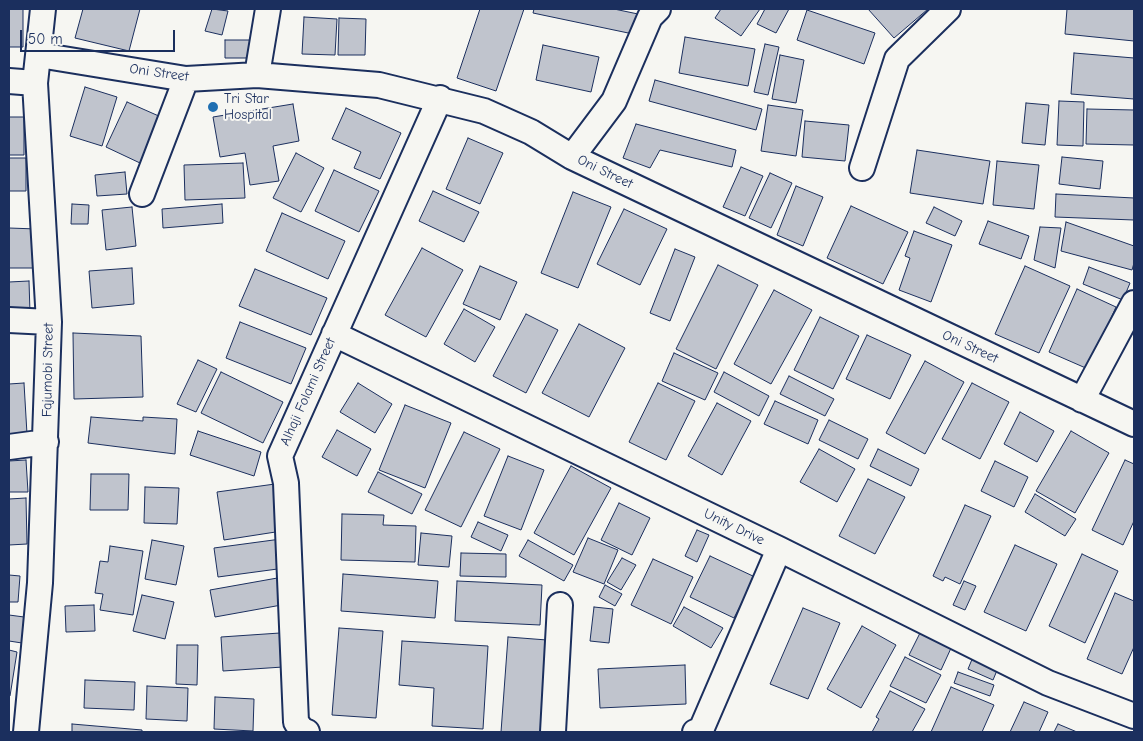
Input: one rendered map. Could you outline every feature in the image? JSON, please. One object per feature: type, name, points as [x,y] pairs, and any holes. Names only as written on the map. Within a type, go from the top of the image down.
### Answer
[{"type":"street","name":"Fajumobi Street","points":[[21,721],[40,583],[46,442],[49,322],[35,83],[43,9]]},
{"type":"street","points":[[257,75],[268,9]]},
{"type":"street","points":[[572,157],[614,101],[650,17],[658,9]]},
{"type":"street","points":[[862,168],[897,60],[948,9]]},
{"type":"street","name":"Oni Street","points":[[39,55],[186,79],[257,75],[379,84],[440,98],[500,118],[531,132],[572,157],[1134,424]]},
{"type":"street","points":[[142,194],[186,79]]},
{"type":"street","points":[[9,82],[35,83]]},
{"type":"street","name":"Alhaji Folami Street","points":[[307,732],[302,730],[296,722],[286,483],[280,456],[440,98]]},
{"type":"street","points":[[1082,400],[1134,302]]},
{"type":"street","points":[[9,320],[49,322]]},
{"type":"street","name":"Unity Drive","points":[[334,334],[779,549],[1048,683],[1134,716]]},
{"type":"street","points":[[9,447],[46,442]]},
{"type":"street","points":[[695,732],[701,730],[779,549]]},
{"type":"street","points":[[553,732],[560,604]]},
{"type":"building","points":[[9,9],[23,9],[23,47],[9,47]]},
{"type":"building","points":[[83,9],[140,9],[129,51],[75,38]]},
{"type":"building","points":[[212,9],[228,11],[222,35],[205,31]]},
{"type":"building","points":[[480,9],[524,9],[496,91],[457,78]]},
{"type":"building","points":[[534,9],[614,9],[638,14],[633,34],[533,13]]},
{"type":"building","points":[[721,9],[760,9],[741,36],[715,18]]},
{"type":"building","points":[[765,9],[789,9],[776,33],[757,24]]},
{"type":"building","points":[[868,9],[928,9],[894,38]]},
{"type":"building","points":[[1067,9],[1134,9],[1134,41],[1065,34]]},
{"type":"building","points":[[807,10],[875,33],[864,64],[797,40]]},
{"type":"building","points":[[304,17],[337,19],[335,55],[302,54]]},
{"type":"building","points":[[339,18],[366,19],[365,55],[338,55]]},
{"type":"building","points":[[685,37],[755,49],[748,86],[679,73]]},
{"type":"building","points":[[225,40],[250,40],[250,58],[225,58]]},
{"type":"building","points":[[765,44],[779,47],[768,95],[754,92]]},
{"type":"building","points":[[543,45],[599,57],[591,92],[536,80]]},
{"type":"building","points":[[1074,53],[1134,58],[1134,99],[1071,94]]},
{"type":"building","points":[[780,55],[804,60],[796,103],[772,99]]},
{"type":"building","points":[[655,80],[762,109],[756,130],[649,101]]},
{"type":"building","points":[[85,87],[117,97],[102,146],[70,136]]},
{"type":"building","points":[[1059,101],[1084,102],[1083,146],[1057,145]]},
{"type":"building","points":[[127,102],[161,117],[140,163],[106,147]]},
{"type":"building","points":[[1026,103],[1049,105],[1045,145],[1022,143]]},
{"type":"building","points":[[293,104],[299,141],[273,146],[279,181],[250,185],[245,153],[220,157],[213,117]]},
{"type":"building","points":[[768,105],[803,110],[796,156],[761,151]]},
{"type":"building","points":[[346,108],[401,133],[380,179],[354,168],[361,152],[332,139]]},
{"type":"building","points":[[1087,109],[1134,110],[1134,145],[1086,144]]},
{"type":"building","points":[[9,117],[24,117],[24,155],[9,155]]},
{"type":"building","points":[[805,121],[849,125],[845,161],[802,157]]},
{"type":"building","points":[[636,124],[736,150],[732,167],[660,150],[650,168],[623,158]]},
{"type":"building","points":[[468,138],[503,153],[480,204],[446,189]]},
{"type":"building","points":[[917,150],[990,161],[983,204],[910,193]]},
{"type":"building","points":[[296,153],[324,168],[301,212],[273,198]]},
{"type":"building","points":[[1062,157],[1103,161],[1100,189],[1059,184]]},
{"type":"building","points":[[9,158],[26,158],[26,191],[9,191]]},
{"type":"building","points":[[997,161],[1039,165],[1034,209],[993,205]]},
{"type":"building","points":[[243,163],[245,198],[185,200],[184,165]]},
{"type":"building","points":[[741,167],[763,176],[745,216],[723,207]]},
{"type":"building","points":[[334,170],[379,191],[359,232],[315,211]]},
{"type":"building","points":[[125,172],[127,194],[97,196],[95,175]]},
{"type":"building","points":[[770,173],[792,183],[771,228],[749,218]]},
{"type":"building","points":[[796,186],[823,197],[803,246],[777,235]]},
{"type":"building","points":[[433,191],[479,212],[464,242],[419,221]]},
{"type":"building","points":[[573,192],[611,207],[578,288],[541,273]]},
{"type":"building","points":[[1056,194],[1134,198],[1134,220],[1055,217]]},
{"type":"building","points":[[72,204],[89,205],[88,224],[71,224]]},
{"type":"building","points":[[222,204],[223,223],[163,228],[162,209]]},
{"type":"building","points":[[851,206],[908,232],[883,284],[827,258]]},
{"type":"building","points":[[132,207],[136,246],[106,250],[102,210]]},
{"type":"building","points":[[934,207],[962,221],[955,236],[926,223]]},
{"type":"building","points":[[624,209],[667,229],[640,285],[597,264]]},
{"type":"building","points":[[282,213],[345,241],[328,279],[266,251]]},
{"type":"building","points":[[988,221],[1029,236],[1021,259],[979,244]]},
{"type":"building","points":[[1066,222],[1134,246],[1132,270],[1061,251]]},
{"type":"building","points":[[1040,227],[1061,228],[1055,268],[1034,260]]},
{"type":"building","points":[[9,228],[37,229],[37,268],[9,268]]},
{"type":"building","points":[[914,231],[952,245],[931,302],[899,290],[910,258],[905,256]]},
{"type":"building","points":[[422,248],[463,270],[426,337],[385,315]]},
{"type":"building","points":[[675,249],[695,257],[670,321],[650,313]]},
{"type":"building","points":[[718,265],[758,285],[716,369],[676,349]]},
{"type":"building","points":[[480,266],[517,282],[500,320],[463,304]]},
{"type":"building","points":[[1025,266],[1070,286],[1039,353],[995,334]]},
{"type":"building","points":[[1089,267],[1130,283],[1123,300],[1083,284]]},
{"type":"building","points":[[132,268],[134,304],[92,308],[89,271]]},
{"type":"building","points":[[255,269],[327,298],[311,335],[239,306]]},
{"type":"building","points":[[29,281],[30,313],[9,314],[9,282]]},
{"type":"building","points":[[1077,289],[1116,307],[1088,369],[1049,352]]},
{"type":"building","points":[[774,290],[812,310],[771,384],[734,364]]},
{"type":"building","points":[[464,309],[495,327],[475,362],[444,344]]},
{"type":"building","points":[[526,314],[558,330],[526,393],[493,376]]},
{"type":"building","points":[[820,317],[859,336],[833,389],[794,370]]},
{"type":"building","points":[[240,322],[306,348],[291,384],[226,358]]},
{"type":"building","points":[[579,324],[625,348],[589,417],[542,393]]},
{"type":"building","points":[[73,333],[141,336],[143,397],[74,399]]},
{"type":"building","points":[[867,335],[911,355],[890,399],[846,379]]},
{"type":"building","points":[[674,353],[718,373],[705,400],[662,381]]},
{"type":"building","points":[[198,360],[217,369],[196,412],[177,404]]},
{"type":"building","points":[[925,361],[964,382],[925,454],[886,433]]},
{"type":"building","points":[[221,372],[283,402],[263,443],[201,413]]},
{"type":"building","points":[[724,372],[769,396],[759,416],[714,392]]},
{"type":"building","points":[[789,376],[834,399],[825,416],[780,394]]},
{"type":"building","points":[[24,383],[27,434],[9,436],[9,384]]},
{"type":"building","points":[[358,383],[392,404],[375,433],[340,412]]},
{"type":"building","points":[[658,383],[695,401],[666,460],[629,442]]},
{"type":"building","points":[[972,383],[1009,402],[980,459],[942,439]]},
{"type":"building","points":[[775,401],[818,420],[808,444],[764,424]]},
{"type":"building","points":[[717,403],[751,421],[722,475],[688,456]]},
{"type":"building","points":[[405,405],[451,423],[425,488],[379,470]]},
{"type":"building","points":[[1020,412],[1054,431],[1037,462],[1004,444]]},
{"type":"building","points":[[91,417],[143,421],[143,417],[177,419],[175,454],[88,443]]},
{"type":"building","points":[[829,420],[868,439],[858,459],[819,440]]},
{"type":"building","points":[[337,430],[371,449],[357,476],[322,457]]},
{"type":"building","points":[[198,431],[261,452],[254,476],[190,455]]},
{"type":"building","points":[[1071,431],[1109,453],[1075,513],[1036,491]]},
{"type":"building","points":[[464,432],[500,449],[461,527],[425,510]]},
{"type":"building","points":[[819,449],[855,469],[837,502],[800,482]]},
{"type":"building","points":[[878,449],[919,469],[911,486],[870,466]]},
{"type":"building","points":[[508,456],[544,470],[521,530],[484,516]]},
{"type":"building","points":[[26,460],[28,492],[9,492],[9,461]]},
{"type":"building","points":[[1125,460],[1134,464],[1134,521],[1123,545],[1092,530]]},
{"type":"building","points":[[995,461],[1028,477],[1014,507],[981,491]]},
{"type":"building","points":[[571,466],[611,488],[574,555],[534,533]]},
{"type":"building","points":[[378,472],[422,494],[412,514],[368,492]]},
{"type":"building","points":[[91,474],[129,474],[128,510],[90,510]]},
{"type":"building","points":[[868,479],[905,497],[875,554],[839,536]]},
{"type":"building","points":[[275,484],[282,531],[224,540],[217,492]]},
{"type":"building","points":[[145,487],[179,488],[177,524],[144,523]]},
{"type":"building","points":[[1035,494],[1076,519],[1065,536],[1025,512]]},
{"type":"building","points":[[26,498],[27,544],[9,545],[9,499]]},
{"type":"building","points":[[619,503],[650,518],[632,555],[601,540]]},
{"type":"building","points":[[965,505],[991,516],[960,584],[945,577],[943,581],[933,576]]},
{"type":"building","points":[[342,514],[384,515],[383,525],[416,526],[415,562],[341,560]]},
{"type":"building","points":[[478,522],[508,535],[501,551],[471,537]]},
{"type":"building","points":[[697,530],[709,535],[697,562],[685,556]]},
{"type":"building","points":[[421,533],[452,536],[449,567],[418,565]]},
{"type":"building","points":[[588,538],[618,550],[604,584],[573,572]]},
{"type":"building","points":[[281,539],[285,568],[218,577],[214,548]]},
{"type":"building","points":[[152,540],[184,546],[176,585],[145,579]]},
{"type":"building","points":[[528,540],[573,565],[564,581],[519,556]]},
{"type":"building","points":[[1015,545],[1057,564],[1026,631],[984,612]]},
{"type":"building","points":[[110,546],[143,551],[133,615],[100,610],[103,594],[95,593],[100,561],[108,562]]},
{"type":"building","points":[[461,553],[506,554],[506,577],[460,576]]},
{"type":"building","points":[[1082,554],[1118,571],[1085,643],[1049,626]]},
{"type":"building","points":[[710,556],[755,577],[734,618],[690,597]]},
{"type":"building","points":[[622,558],[636,565],[621,590],[607,582]]},
{"type":"building","points":[[653,559],[693,577],[671,624],[631,605]]},
{"type":"building","points":[[343,574],[438,581],[435,618],[341,611]]},
{"type":"building","points":[[9,575],[20,576],[18,602],[9,602]]},
{"type":"building","points":[[283,577],[287,604],[215,617],[210,590]]},
{"type":"building","points":[[457,581],[542,585],[540,625],[455,621]]},
{"type":"building","points":[[964,581],[976,586],[965,610],[953,605]]},
{"type":"building","points":[[605,585],[622,594],[615,606],[599,597]]},
{"type":"building","points":[[1115,593],[1134,601],[1134,647],[1122,674],[1087,659]]},
{"type":"building","points":[[142,595],[174,602],[165,639],[133,631]]},
{"type":"building","points":[[94,605],[95,631],[66,632],[65,606]]},
{"type":"building","points":[[594,607],[613,609],[609,643],[590,641]]},
{"type":"building","points":[[684,607],[723,628],[711,648],[673,626]]},
{"type":"building","points":[[803,608],[840,623],[808,699],[770,684]]},
{"type":"building","points":[[9,615],[24,617],[22,643],[9,641]]},
{"type":"building","points":[[862,626],[896,645],[861,708],[827,689]]},
{"type":"building","points":[[339,628],[383,631],[376,718],[332,715]]},
{"type":"building","points":[[921,631],[952,646],[941,670],[909,655]]},
{"type":"building","points":[[280,633],[283,667],[223,671],[221,637]]},
{"type":"building","points":[[508,637],[547,640],[541,732],[501,732]]},
{"type":"building","points":[[402,641],[488,646],[483,729],[432,726],[434,688],[399,685]]},
{"type":"building","points":[[177,645],[198,645],[197,685],[176,684]]},
{"type":"building","points":[[9,650],[17,652],[10,696],[9,696]]},
{"type":"building","points":[[905,657],[941,675],[926,703],[890,686]]},
{"type":"building","points":[[973,657],[998,668],[993,680],[968,669]]},
{"type":"building","points":[[685,665],[686,704],[600,708],[598,669]]},
{"type":"building","points":[[958,672],[994,685],[990,696],[954,683]]},
{"type":"building","points":[[85,680],[135,682],[134,710],[84,708]]},
{"type":"building","points":[[147,686],[188,688],[187,721],[146,719]]},
{"type":"building","points":[[951,687],[994,705],[982,732],[931,732]]},
{"type":"building","points":[[890,691],[925,709],[912,732],[872,732],[879,719],[876,717]]},
{"type":"building","points":[[215,697],[254,699],[253,731],[214,729]]},
{"type":"building","points":[[1024,702],[1048,712],[1039,732],[1010,732]]},
{"type":"building","points":[[72,724],[142,730],[142,732],[72,732]]},
{"type":"building","points":[[1058,724],[1077,732],[1054,732]]},
{"type":"place","name":"Tri Star Hospital","points":[[213,107]]}]
